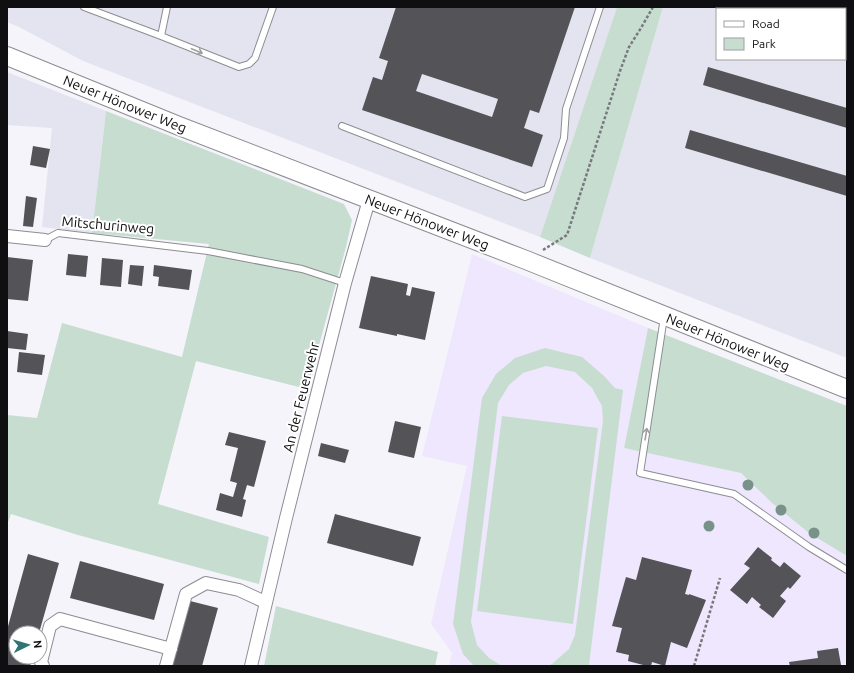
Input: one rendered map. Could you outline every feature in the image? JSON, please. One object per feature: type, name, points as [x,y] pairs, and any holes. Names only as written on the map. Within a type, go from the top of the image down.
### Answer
[{"type":"main road","name":"Neuer Hönower Weg","points":[[7,56],[179,126],[526,260],[847,389]]},
{"type":"street","name":"An der Feuerwehr","points":[[250,666],[345,283],[369,200]]},
{"type":"street","name":"Mitschurinweg","points":[[7,236],[45,240]]},
{"type":"street","points":[[166,666],[186,594],[206,583],[239,590],[266,602]]},
{"type":"street","points":[[43,666],[41,662],[50,626],[60,619],[171,648]]},
{"type":"lane","points":[[84,7],[239,67],[249,64],[255,58],[273,7]]},
{"type":"lane","points":[[161,36],[167,7]]},
{"type":"lane","points":[[342,126],[526,197],[547,188],[564,138],[566,109],[600,7]]},
{"type":"lane","name":"Mitschurinweg","points":[[45,240],[58,233],[208,251],[302,269],[345,283]]},
{"type":"lane","points":[[664,316],[640,473],[734,494],[809,547],[847,570]]},
{"type":"path","points":[[526,260],[567,236],[620,71],[629,48],[652,7]]},
{"type":"path","points":[[694,666],[720,578]]},
{"type":"shaded area","points":[[7,7],[617,7],[540,237],[83,61],[7,22]]},
{"type":"shaded area","points":[[663,7],[847,7],[847,358],[590,258]]},
{"type":"shaded area","points":[[7,72],[106,111],[92,233],[42,227],[52,128],[7,125]]},
{"type":"shaded area","points":[[472,254],[648,328],[624,448],[741,473],[772,503],[809,533],[847,556],[847,666],[449,666],[452,653],[431,624],[467,466],[422,456]]},
{"type":"green space","points":[[617,7],[663,7],[590,258],[540,237]]},
{"type":"green space","points":[[106,111],[344,204],[352,220],[307,389],[196,361],[158,504],[269,537],[259,584],[78,535],[11,514],[7,525],[7,415],[37,418],[62,323],[182,357],[209,244],[92,233]]},
{"type":"green space","points":[[648,328],[847,406],[847,556],[809,533],[772,503],[741,473],[624,448]]},
{"type":"green space","points":[[545,348],[582,357],[604,376],[615,388],[623,390],[589,665],[548,666],[569,649],[575,635],[603,421],[602,406],[592,388],[575,372],[546,366],[523,373],[509,385],[498,403],[471,622],[477,645],[489,658],[502,666],[474,666],[463,654],[453,624],[482,398],[496,374],[515,358]]},
{"type":"green space","points":[[502,416],[598,428],[573,624],[477,611]]},
{"type":"green space","points":[[276,606],[438,652],[435,666],[264,666]]},
{"type":"building","points":[[396,7],[575,7],[539,113],[530,110],[524,128],[543,135],[532,167],[362,110],[373,77],[382,80],[388,61],[379,58]],"holes":[[[422,74],[498,99],[492,117],[416,91]]]},
{"type":"building","points":[[708,67],[847,108],[847,128],[703,85]]},
{"type":"building","points":[[690,130],[847,176],[847,196],[685,148]]},
{"type":"building","points":[[33,146],[50,149],[46,168],[30,165]]},
{"type":"building","points":[[26,196],[37,198],[33,227],[23,226]]},
{"type":"building","points":[[68,254],[88,256],[86,277],[66,275]]},
{"type":"building","points":[[7,257],[33,260],[28,301],[7,299]]},
{"type":"building","points":[[102,258],[123,260],[121,287],[100,285]]},
{"type":"building","points":[[130,265],[144,266],[142,286],[128,284]]},
{"type":"building","points":[[154,265],[192,270],[189,290],[158,286],[159,277],[153,276]]},
{"type":"building","points":[[371,276],[408,284],[406,295],[410,296],[412,287],[435,292],[425,340],[359,328]]},
{"type":"building","points":[[7,331],[28,334],[26,350],[7,348]]},
{"type":"building","points":[[19,352],[45,355],[42,375],[17,372]]},
{"type":"building","points":[[395,421],[421,427],[414,458],[388,452]]},
{"type":"building","points":[[229,432],[266,441],[254,487],[247,485],[243,499],[246,500],[242,517],[216,510],[220,493],[233,497],[237,483],[230,481],[238,448],[225,445]]},
{"type":"building","points":[[321,443],[349,450],[345,463],[318,456]]},
{"type":"building","points":[[335,514],[421,537],[413,566],[327,543]]},
{"type":"building","points":[[758,547],[772,558],[771,560],[780,567],[784,562],[801,576],[790,589],[788,587],[780,596],[786,601],[773,618],[759,607],[761,605],[752,597],[747,604],[730,590],[750,568],[744,564]]},
{"type":"building","points":[[28,554],[59,563],[41,625],[8,625]]},
{"type":"building","points":[[642,557],[692,570],[685,594],[706,600],[687,648],[671,642],[665,666],[652,662],[651,666],[647,666],[628,661],[629,655],[616,652],[622,628],[612,626],[626,577],[636,580]]},
{"type":"building","points":[[80,561],[164,584],[154,620],[70,598]]},
{"type":"building","points":[[190,601],[218,608],[202,666],[172,666]]},
{"type":"building","points":[[8,626],[8,665],[30,666],[7,666]]},
{"type":"building","points":[[838,648],[840,666],[790,666],[789,662],[818,658],[817,651]]}]
